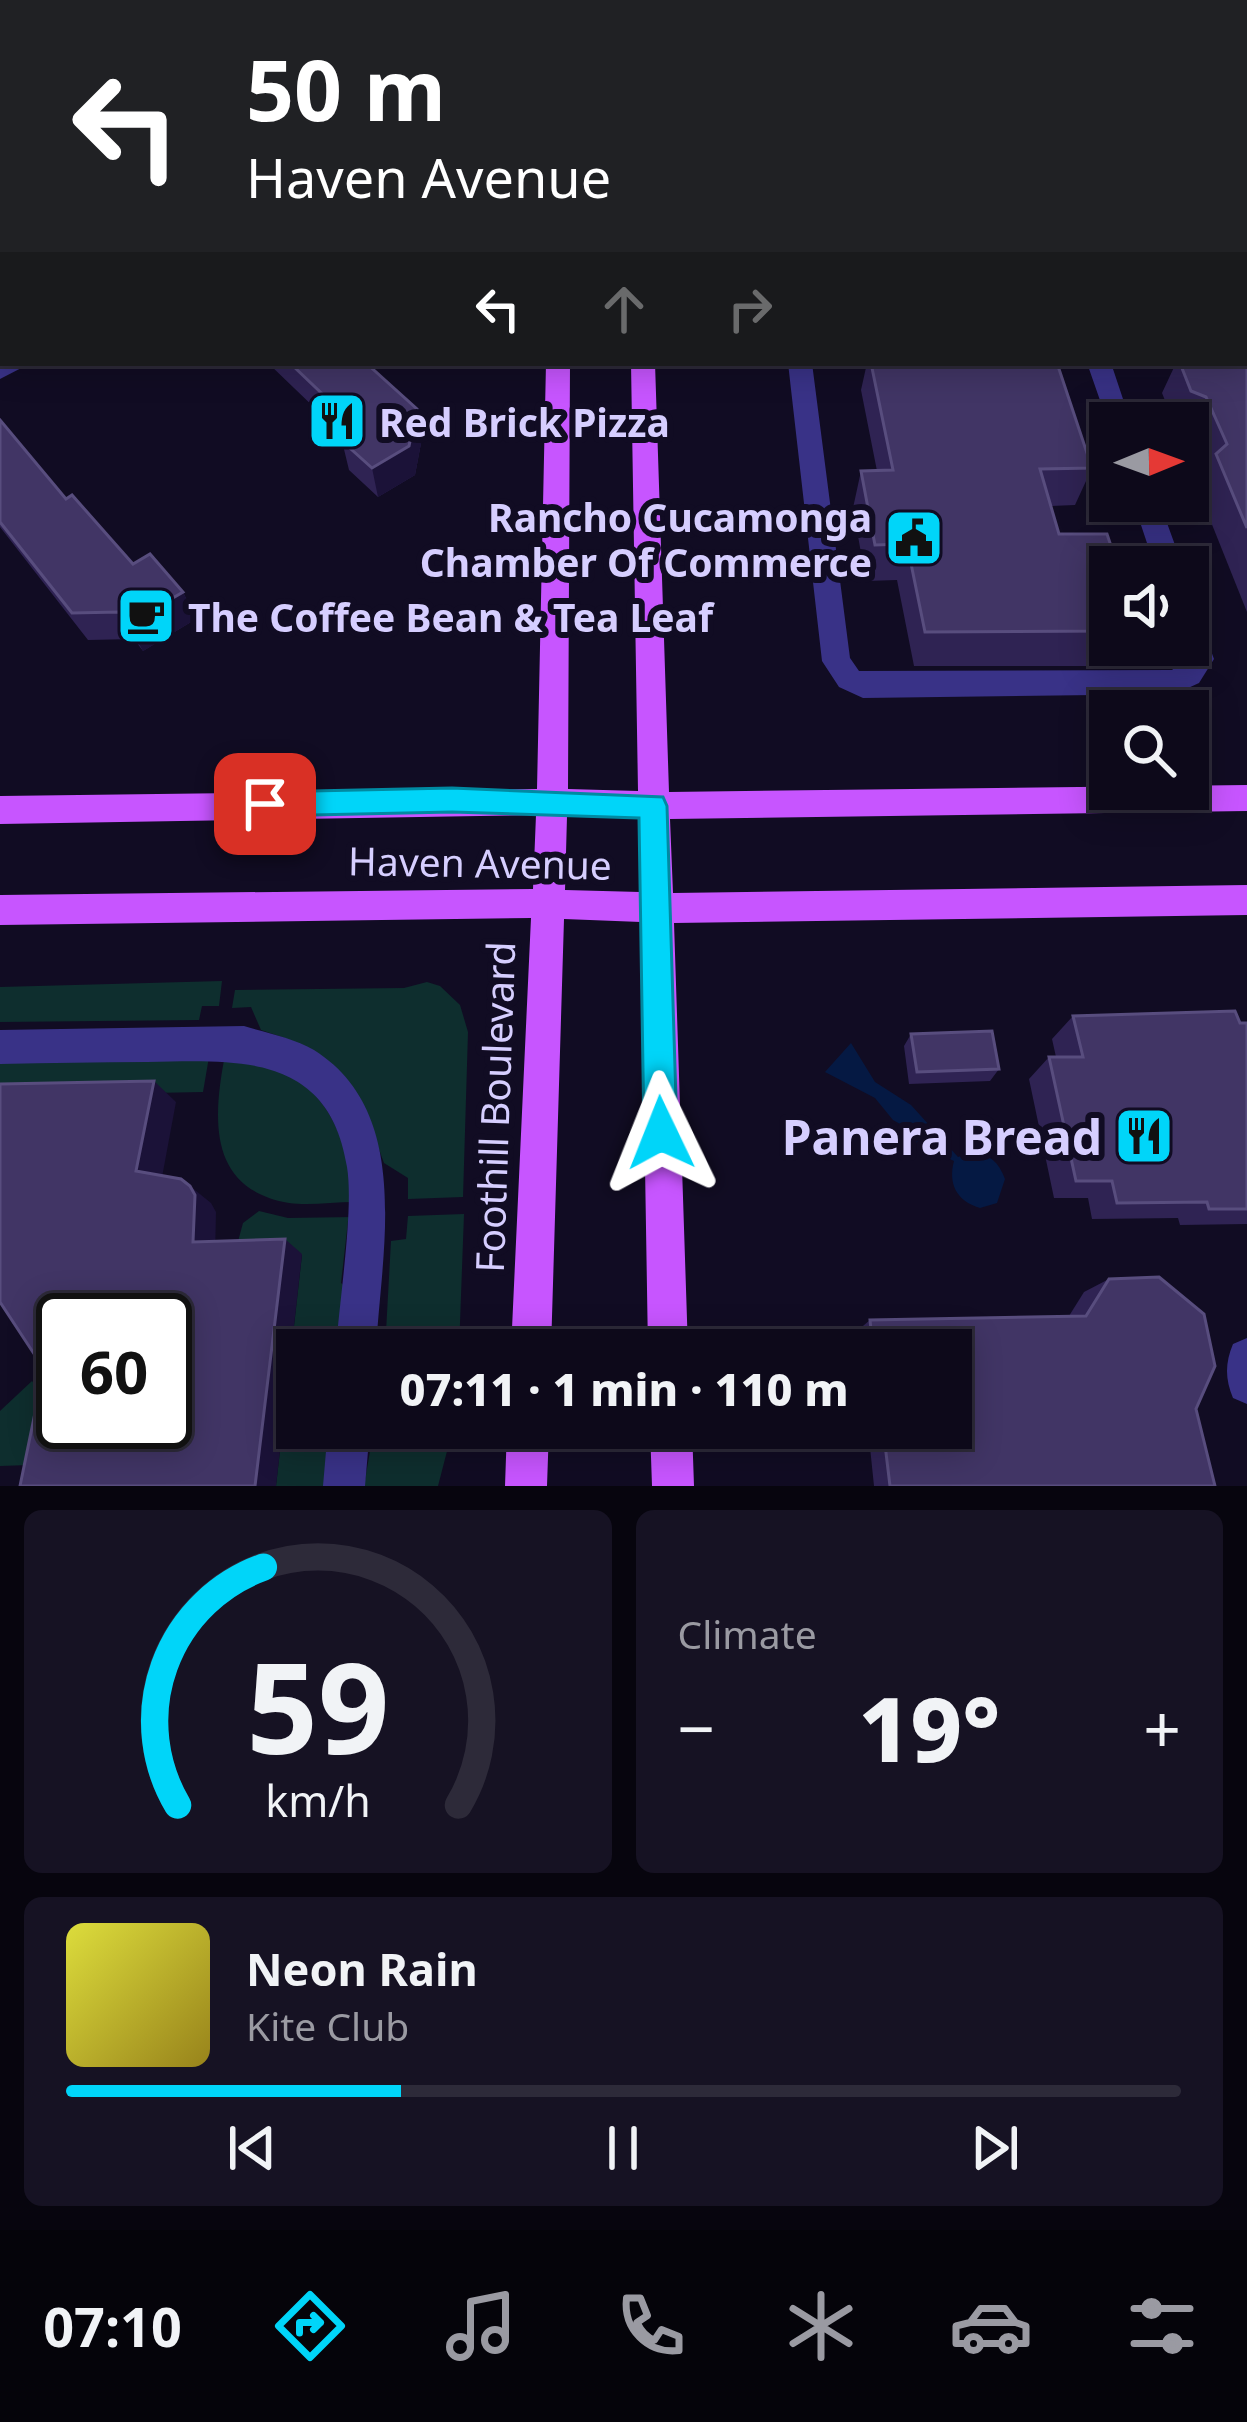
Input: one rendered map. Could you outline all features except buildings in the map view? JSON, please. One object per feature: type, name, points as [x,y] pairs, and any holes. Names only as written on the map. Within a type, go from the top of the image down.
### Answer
[{"type":"main road","name":"Foothill Boulevard","points":[[532,1329],[553,802],[558,366]]},
{"type":"main road","points":[[643,366],[667,1329]]},
{"type":"main road","name":"Haven Avenue","points":[[0,810],[1247,798]]},
{"type":"main road","name":"Haven Avenue","points":[[0,910],[547,902],[752,910],[1247,900]]},
{"type":"main road","points":[[526,1486],[527,1449]]},
{"type":"main road","points":[[672,1449],[673,1486]]},
{"type":"lane","points":[[800,366],[836,661],[849,679],[862,686],[1175,682],[1195,666]]},
{"type":"lane","points":[[1100,366],[1113,402]]},
{"type":"lane","points":[[0,1047],[244,1042],[284,1054],[324,1079],[358,1133],[367,1172],[357,1329]]},
{"type":"lane","points":[[1247,1358],[1247,1384]]},
{"type":"lane","points":[[344,1486],[347,1449]]},
{"type":"green space","points":[[222,981],[219,1006],[202,1006],[199,1020],[0,1022],[0,987]]},
{"type":"green space","points":[[427,982],[440,986],[460,1005],[468,1032],[463,1197],[408,1199],[408,1178],[384,1163],[361,1100],[345,1080],[285,1038],[261,1030],[251,1007],[232,1008],[235,990],[404,988]]},
{"type":"green space","points":[[225,1055],[281,1070],[320,1101],[343,1145],[354,1202],[289,1203],[243,1183],[230,1166],[218,1125]]},
{"type":"green space","points":[[209,1057],[203,1092],[0,1096],[0,1063]]},
{"type":"green space","points":[[259,1211],[288,1218],[354,1217],[348,1221],[341,1283],[350,1290],[346,1329],[294,1329],[302,1255],[237,1245],[243,1223]]},
{"type":"green space","points":[[464,1214],[460,1329],[386,1329],[391,1241],[406,1239],[408,1216]]},
{"type":"green space","points":[[32,1381],[36,1386],[36,1433],[29,1465],[0,1466],[0,1411]]},
{"type":"green space","points":[[280,1449],[324,1449],[331,1454],[328,1486],[276,1486]]},
{"type":"green space","points":[[370,1449],[448,1449],[438,1486],[364,1486]]},
{"type":"water","points":[[851,1043],[875,1082],[911,1105],[958,1157],[980,1154],[997,1165],[1005,1179],[997,1203],[980,1208],[965,1201],[953,1184],[954,1161],[916,1143],[909,1129],[893,1120],[875,1098],[825,1072]]},
{"type":"place","name":"Red Brick Pizza","points":[[337,421]]},
{"type":"place","name":"Rancho Cucamonga Chamber Of Commerce","points":[[914,538]]},
{"type":"place","name":"The Coffee Bean & Tea Leaf","points":[[146,616]]},
{"type":"place","name":"Panera Bread","points":[[1144,1136]]},
{"type":"route","points":[[265,804],[452,800],[653,806],[661,1133]]}]
